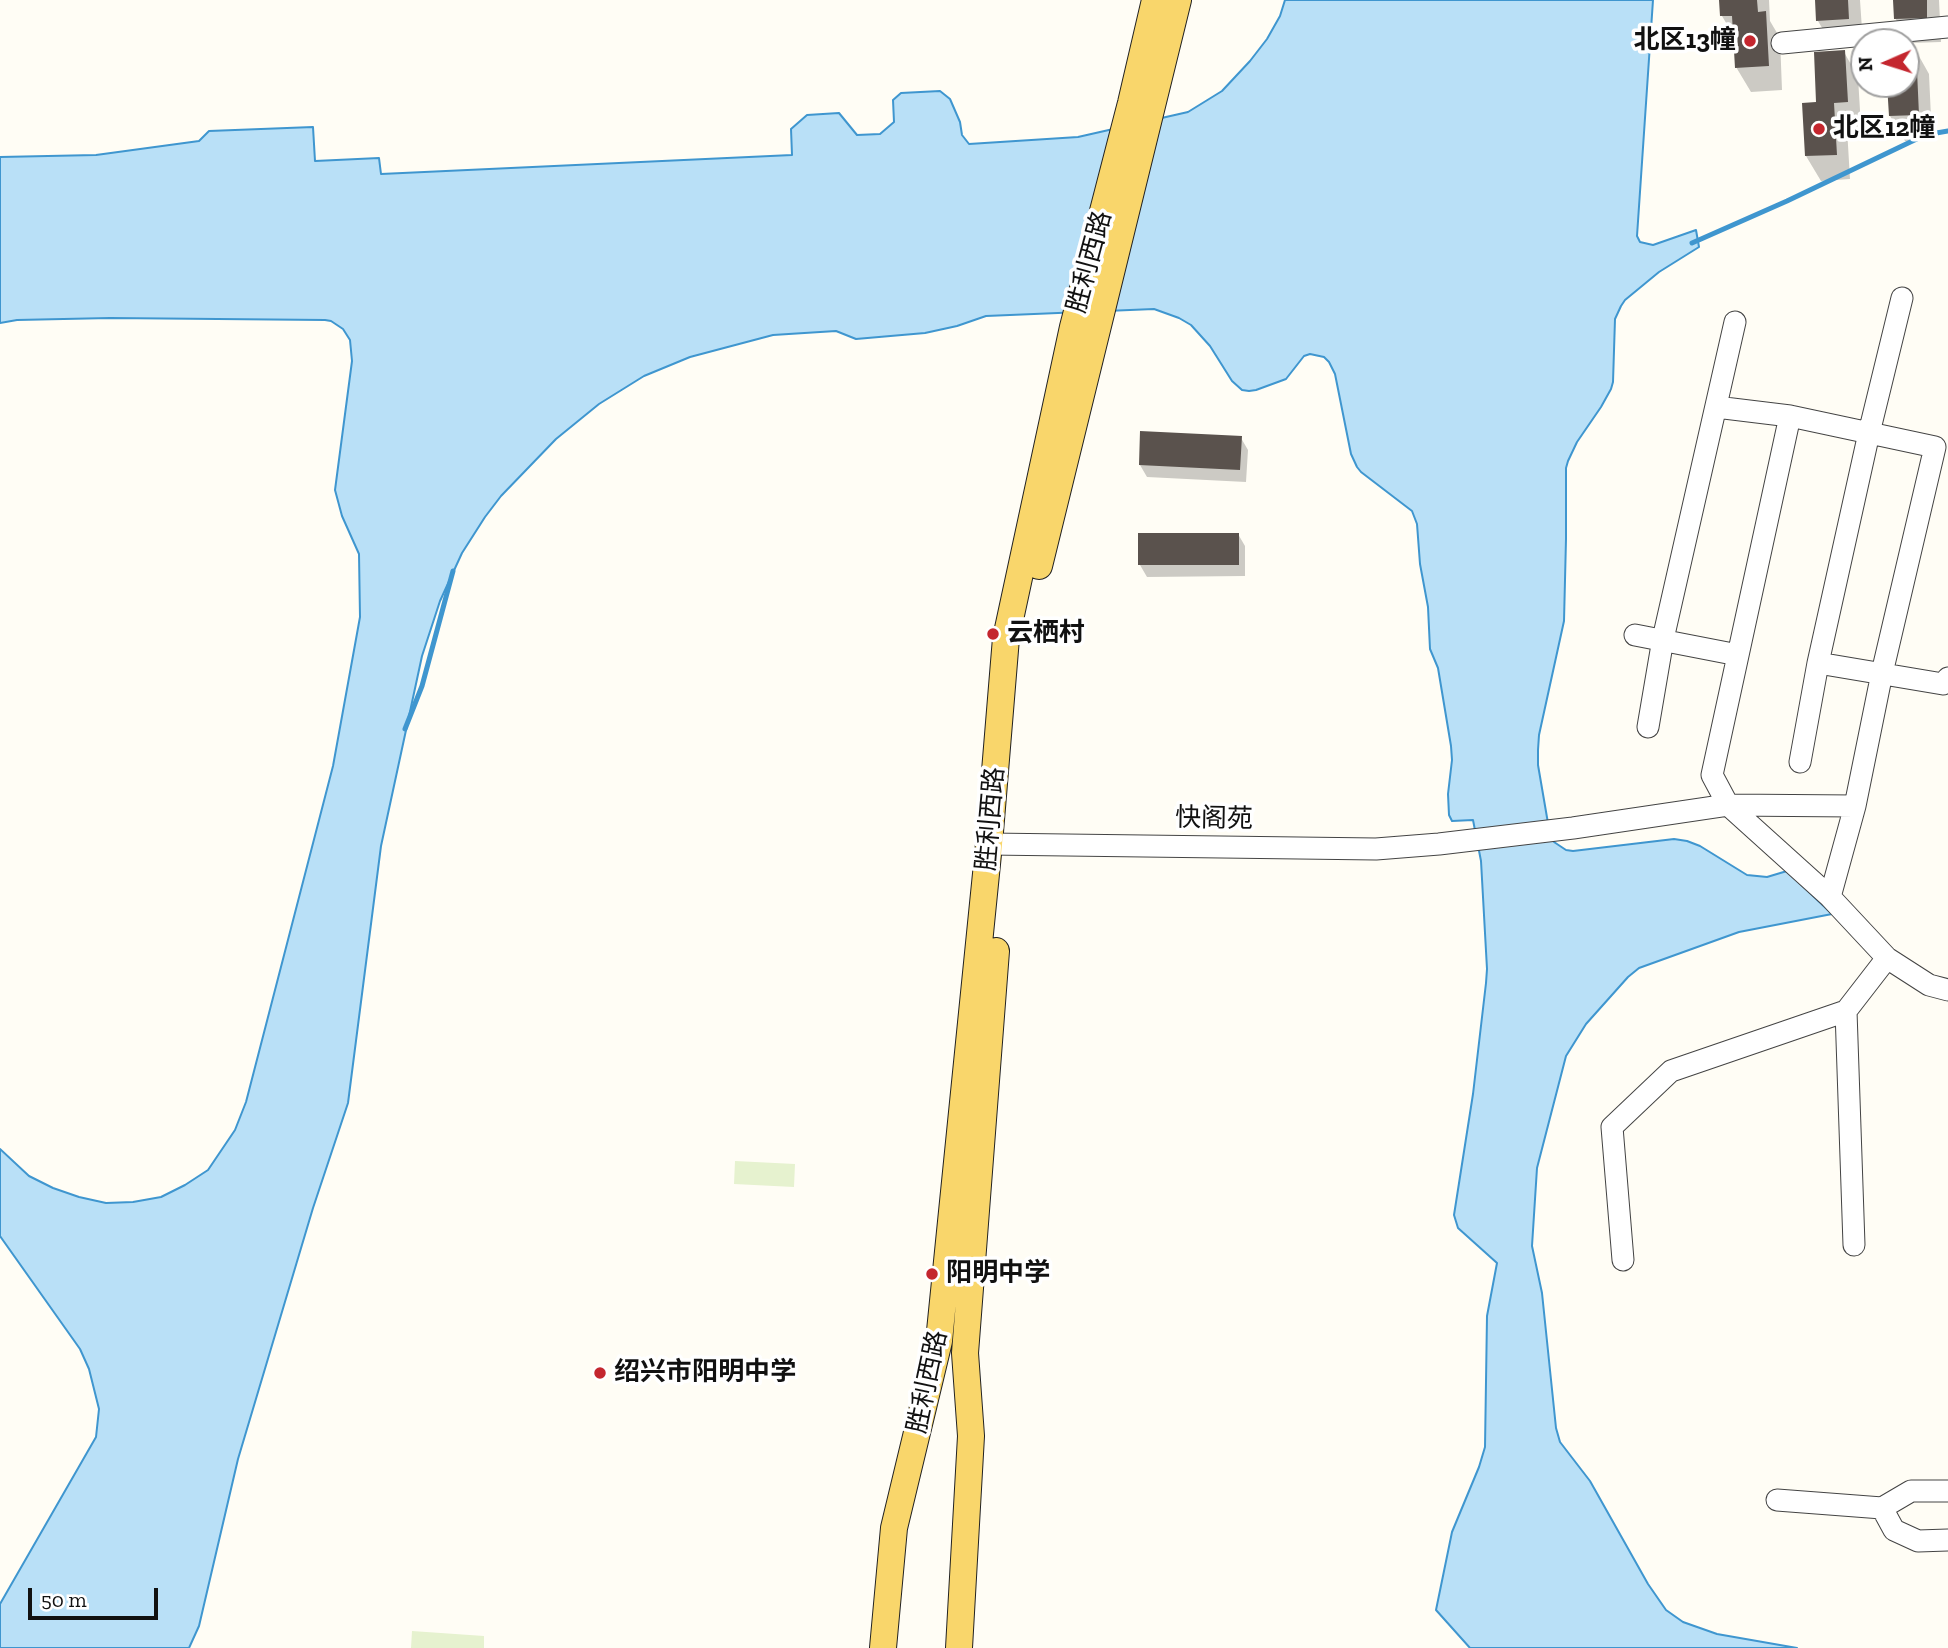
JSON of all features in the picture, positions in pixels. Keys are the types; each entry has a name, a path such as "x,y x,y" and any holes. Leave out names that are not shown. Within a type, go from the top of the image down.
{"main road":[{"name":"胜利西路","path":"1141,106 1155,0"},
{"name":"胜利西路","path":"883,1648 894,1528 939,1341 1021,641 1085,328 1141,106 1178,0"},
{"name":"胜利西路","path":"959,1648 971,1436 965,1353 997,844"}],"street":[{"path":"1782,43 1948,27"},
{"path":"1800,762 1818,663 1902,298"},
{"path":"1648,727 1663,639 1735,323"},
{"path":"1716,407 1790,416 1941,448 1882,673 1854,806 1830,897"},
{"path":"1790,416 1712,775 1728,806 1830,897 1887,958 1929,985 1948,990"},
{"path":"1635,635 1738,655"},
{"path":"1818,663 1943,684 1948,678"},
{"name":"快阁苑","path":"997,844 1376,849 1573,828 1728,806 1854,806"},
{"path":"1623,1259 1612,1127 1671,1071 1846,1011 1887,958"},
{"path":"1846,1011 1854,1245"},
{"path":"1777,1500 1882,1507 1911,1491 1948,1491"},
{"path":"1882,1507 1894,1530 1918,1541 1948,1540"}],"green space":[{"path":"735,1161 795,1164 794,1187 734,1184"},
{"path":"412,1631 484,1636 484,1648 411,1648"}],"water":[{"path":"1285,0 1653,0 1637,236 1640,242 1653,245 1696,230 1699,247 1659,272 1621,306 1615,319 1611,389 1577,442 1566,468 1564,621 1538,750 1549,829 1554,842 1566,850 1674,839 1700,846 1747,875 1767,877 1787,871 1832,914 1739,932 1639,968 1628,977 1586,1024 1566,1056 1537,1168 1532,1246 1542,1293 1556,1428 1560,1442 1590,1481 1648,1584 1666,1610 1683,1622 1717,1634 1797,1648 1470,1648 1436,1610 1452,1532 1485,1447 1487,1316 1497,1263 1458,1228 1454,1215 1473,1094 1487,969 1481,861 1473,820 1452,821 1449,815 1451,746 1438,668 1430,649 1428,607 1420,564 1417,524 1412,511 1357,467 1351,454 1335,374 1324,357 1310,354 1304,356 1286,379 1256,390 1242,390 1232,381 1210,346 1191,325 1154,309 986,316 925,333 856,339 836,331 773,335 690,357 644,376 599,404 556,439 501,496 462,553 440,601 422,656 381,846 348,1103 313,1208 238,1459 199,1626 189,1648 0,1648 0,1604 96,1437 99,1409 89,1369 80,1349 0,1236 0,1149 29,1176 53,1188 106,1203 161,1197 208,1170 235,1130 246,1102 333,766 360,617 359,554 342,516 335,490 352,361 350,340 343,329 325,320 110,318 17,320 0,323 0,157 96,155 199,141 209,131 313,127 315,161 379,158 381,174 792,155 791,129 807,115 839,113 857,135 880,134 894,122 893,100 901,93 940,91 950,99 960,122 962,135 969,144 1078,137 1188,112 1222,91 1267,39 1280,16"}],"building":[{"name":"北区13幢","path":"1719,0 1757,0 1758,12 1766,11 1769,66 1735,68 1732,16 1720,16"},
{"path":"1815,0 1848,0 1849,19 1816,21"},
{"path":"1893,0 1927,0 1927,18 1894,19"},
{"name":"北区12幢","path":"1845,50 1848,102 1834,103 1837,155 1805,156 1802,103 1816,102 1814,52"},
{"path":"1888,98 1918,98 1919,115 1889,116"},
{"path":"1140,431 1242,436 1240,470 1139,465"},
{"path":"1138,533 1239,533 1239,565 1138,565"}],"waterway":[{"path":"1692,243 1925,135 1948,131"},
{"path":"405,729 422,686 453,571"}],"place":[{"name":"北区13幢","path":"1750,41"},
{"name":"北区12幢","path":"1819,129"},
{"name":"云栖村","path":"993,634"},
{"name":"阳明中学","path":"932,1274"},
{"name":"绍兴市阳明中学","path":"600,1373"}]}
